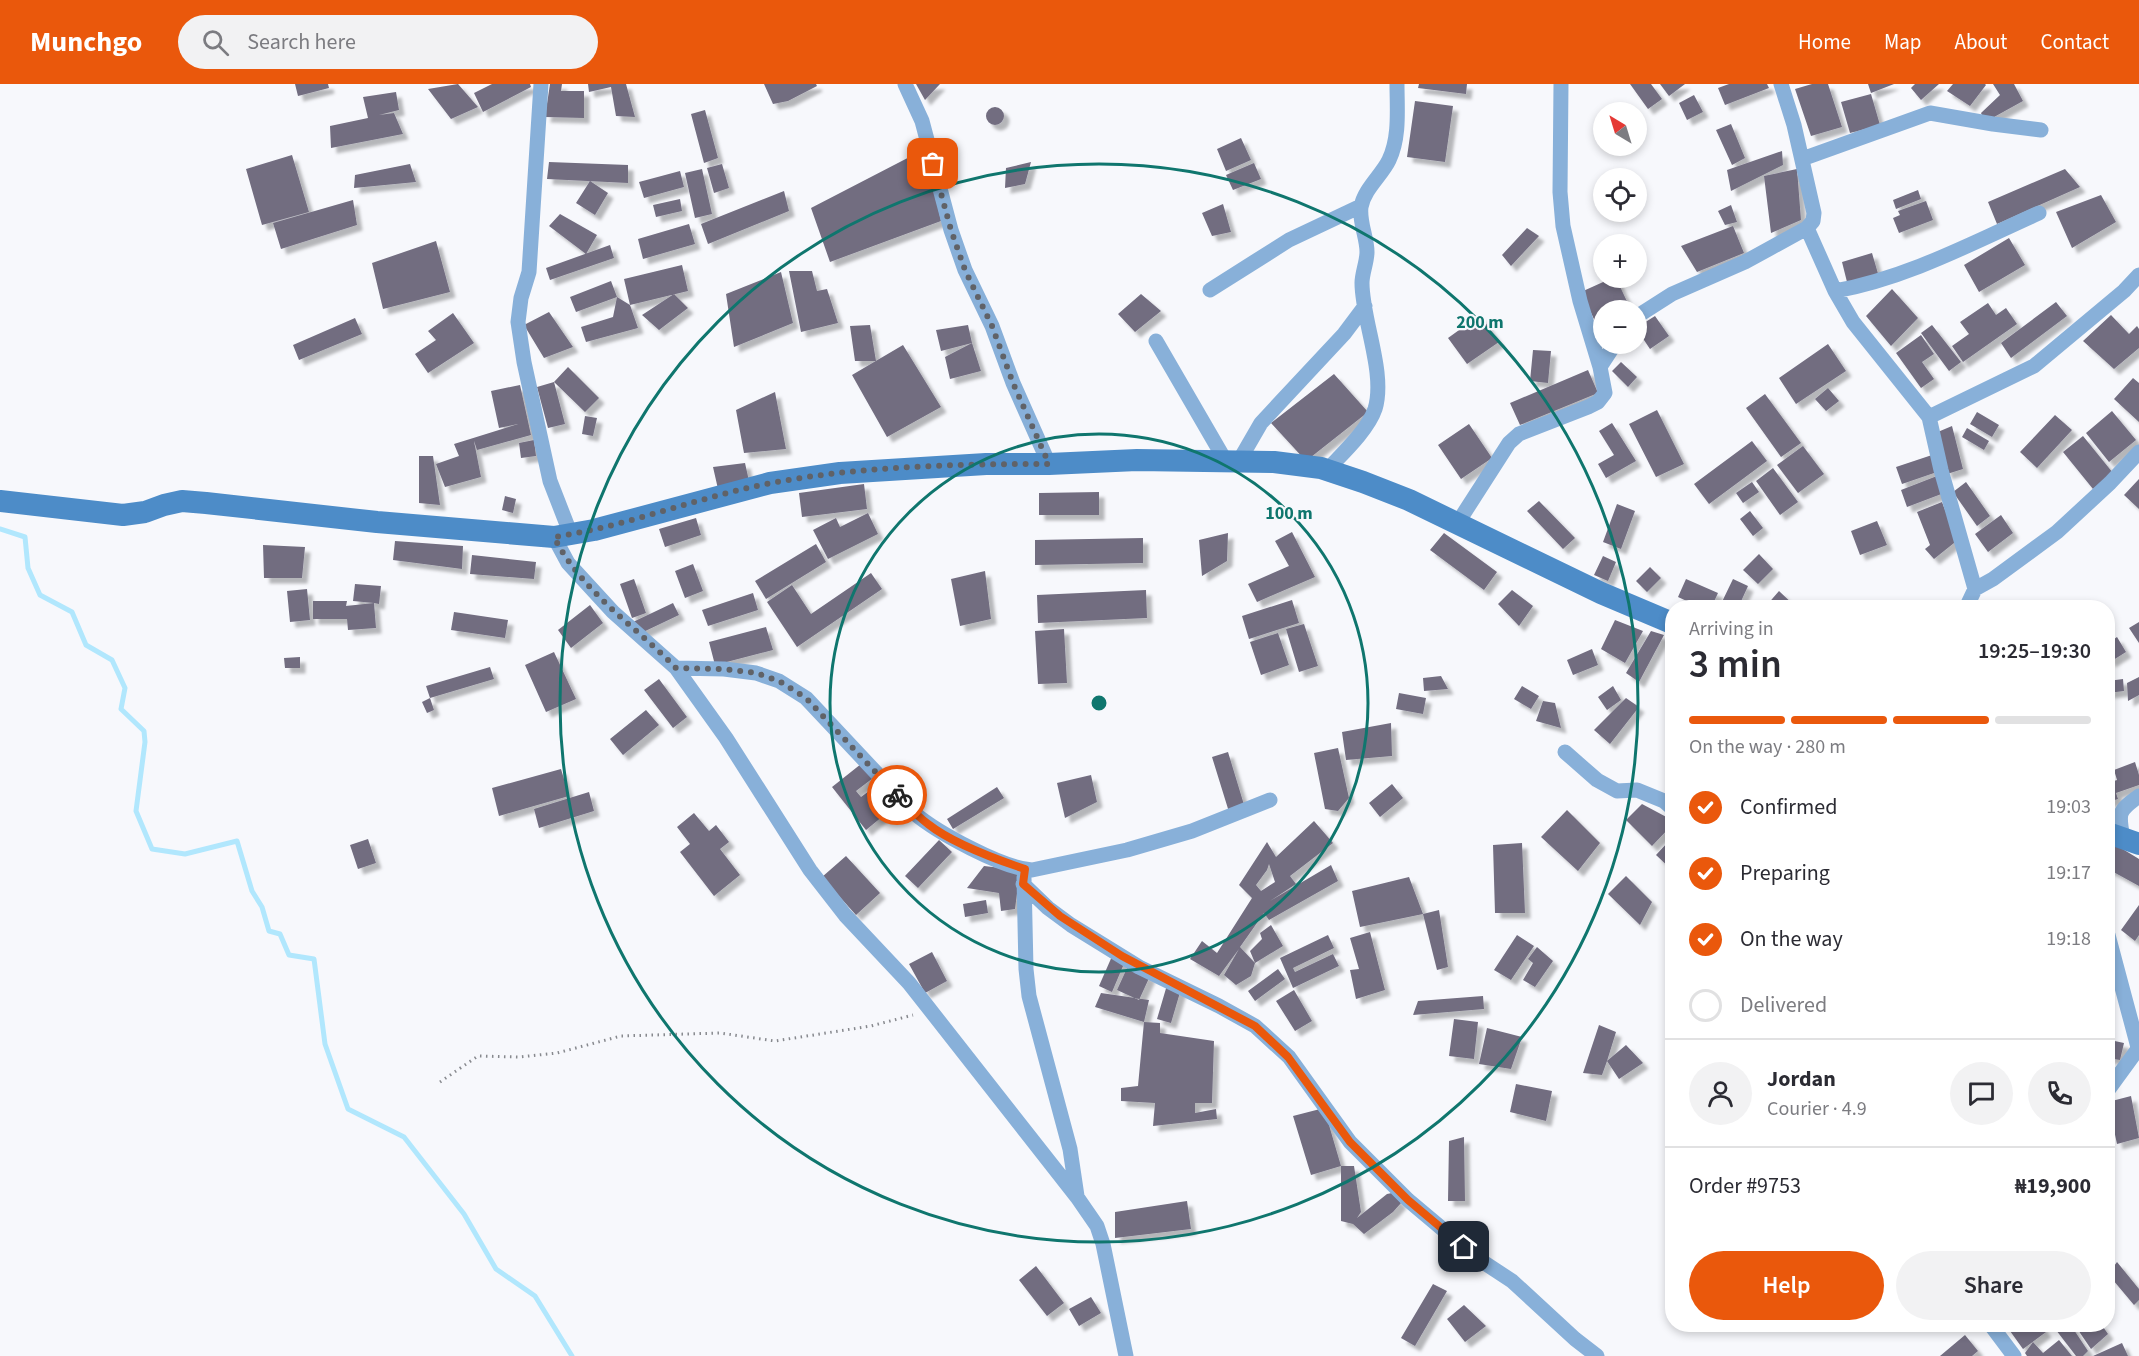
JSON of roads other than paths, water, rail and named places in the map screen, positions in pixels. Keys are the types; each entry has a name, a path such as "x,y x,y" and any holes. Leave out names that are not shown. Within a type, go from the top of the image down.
{"street":[{"path":"541,84 529,272 521,298 518,322 524,363 568,563 613,612 676,668 726,738 810,870 845,915 909,983 1077,1197 1097,1226 1103,1244 1126,1356"},
{"path":"906,84 922,121 951,230 965,270 992,326 1013,383 1049,464"},
{"path":"1210,290 1289,240 1361,206 1377,177 1388,163 1395,146 1397,84"},
{"path":"1457,524 1509,443 1519,434 1598,402 1605,393 1600,367 1580,301 1563,226 1560,192 1562,84"},
{"path":"1647,310 1672,294 1745,262 1807,228 1813,221 1814,213 1794,124 1781,84"},
{"path":"1802,159 1930,113 2041,130"},
{"path":"1327,470 1348,448 1374,411 1377,395 1372,335 1362,283 1367,251 1361,206"},
{"path":"1835,291 1867,285 1928,264 2039,213"},
{"path":"1807,228 1835,291 1853,322 1929,417 1941,470 1975,589"},
{"path":"1929,417 2034,366 2124,291 2139,275"},
{"path":"1232,460 1261,423 1344,334 1365,306"},
{"path":"1156,341 1232,460"},
{"path":"1600,367 1608,354"},
{"path":"1970,600 1975,589 1993,579 2057,532 2110,483 2139,452"},
{"path":"0,501 123,515 146,512 182,501 377,522 562,536 594,530 770,483 840,472 986,464 1137,460 1274,462 1327,470 1391,493 1601,593 1665,620"},
{"path":"676,668 724,669 756,673 779,681 806,698 914,813 930,826 997,859 1024,877 1048,908 1119,955 1255,1026 1288,1057 1350,1142 1408,1200 1477,1258 1512,1281 1575,1339 1597,1356"},
{"path":"1565,752 1598,780 1617,791 1637,790 1665,801"},
{"path":"2123,838 2119,817 2121,811 2139,796"},
{"path":"1024,877 1032,870 1127,850 1192,831 1270,800"},
{"path":"1024,877 1026,969 1029,996 1070,1149 1077,1197"},
{"path":"2115,961 2139,1050 2115,1081"},
{"path":"1995,1332 2014,1356"}],"waterway":[{"path":"0,529 25,537 28,568 40,595 72,612 86,645 112,660 125,688 121,709 144,731 145,742 136,811 152,849 185,854 237,841 252,891 262,907 269,931 280,934 289,955 314,959 325,1044 348,1109 404,1137 464,1214 496,1269 535,1296 572,1356"}]}
